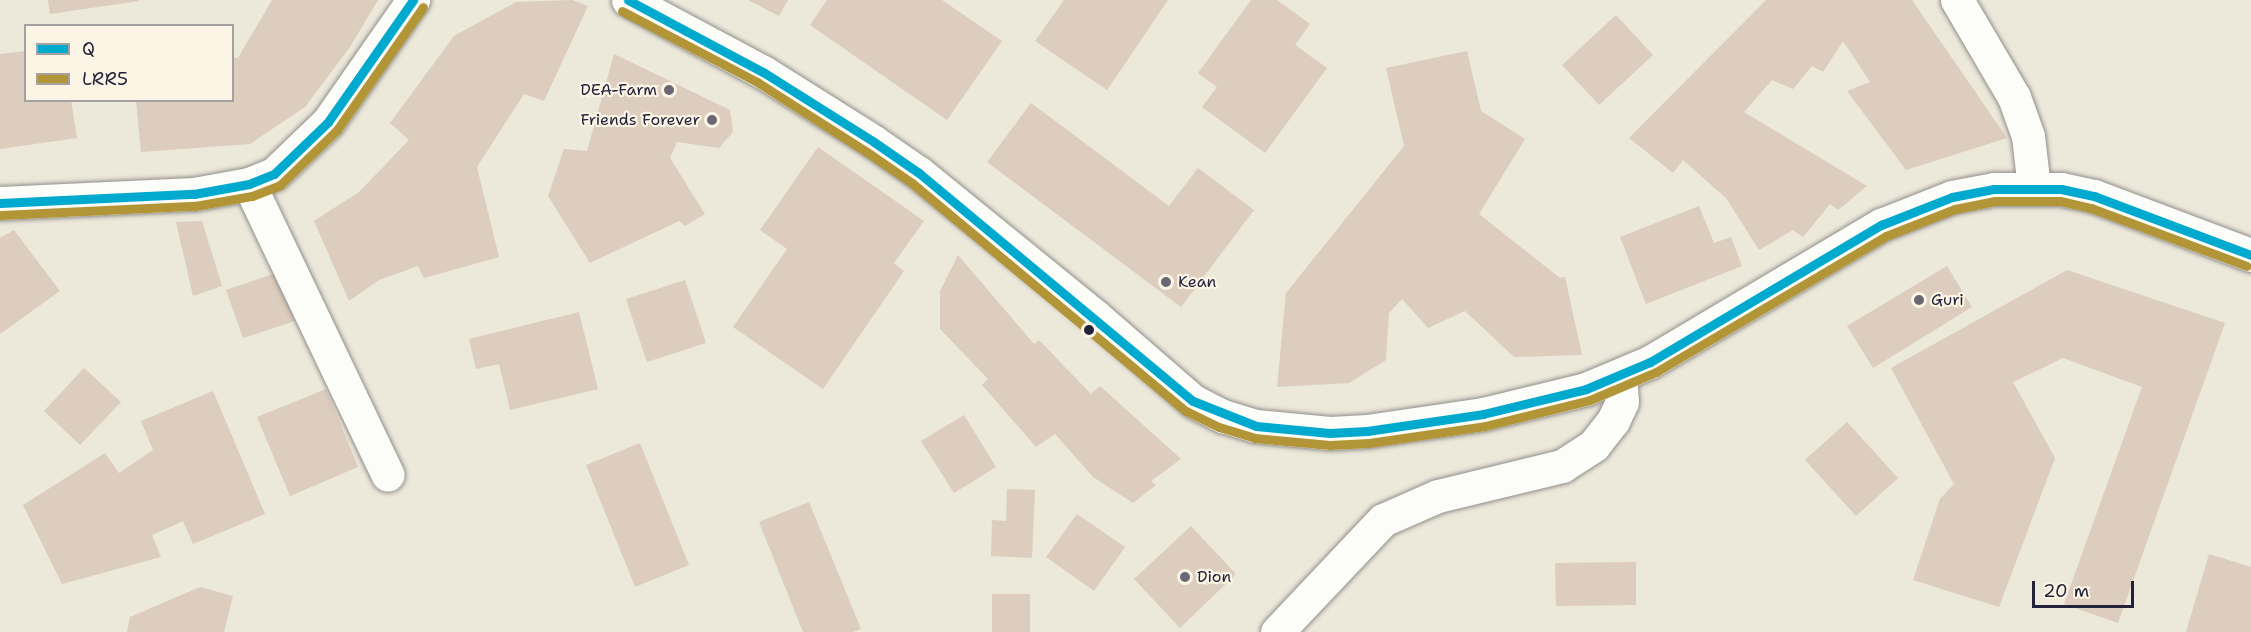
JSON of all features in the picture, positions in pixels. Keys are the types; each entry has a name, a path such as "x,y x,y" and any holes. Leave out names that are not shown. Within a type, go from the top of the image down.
{"main road":[{"path":"0,203 194,195 249,184 274,174 312,141 413,0"},
{"path":"628,0 694,32 793,89 919,173 1095,316 1166,380 1192,400 1223,416 1256,426 1294,431 1367,431 1526,405 1620,376 1650,362 1881,225 1916,209 1994,189 2034,188 2094,196 2251,255"},
{"path":"1957,0 2014,97 2028,136 2034,188"},
{"path":"249,184 388,475"},
{"path":"1277,632 1383,520 1438,496 1562,466 1594,446 1613,421 1622,402 1620,376"}],"building":[{"path":"48,0 139,0 139,1 50,14"},
{"path":"272,0 378,0 350,47 305,107 250,144 141,152 136,102 234,102 234,58 238,58"},
{"path":"572,0 588,6 544,101 524,94 477,167 499,257 424,278 418,266 379,280 349,301 314,221 359,192 409,140 390,123 454,36 516,2"},
{"path":"748,0 788,0 779,16"},
{"path":"827,0 942,0 1002,41 947,120 810,25"},
{"path":"1064,0 1168,0 1107,90 1035,41"},
{"path":"1251,0 1277,0 1310,24 1295,45 1327,68 1265,153 1202,107 1217,87 1198,73"},
{"path":"1766,0 1912,0 2007,138 1906,170 1847,91 1870,82 1843,41 1823,72 1812,66 1793,89 1772,80 1744,112 1867,186 1838,210 1830,204 1803,237 1793,230 1759,250 1726,198 1683,160 1673,173 1629,138"},
{"path":"1616,15 1653,55 1599,105 1562,65"},
{"path":"24,51 24,102 71,102 77,138 0,149 0,54"},
{"path":"1467,51 1481,111 1525,139 1479,214 1560,278 1565,277 1582,355 1514,357 1465,311 1428,328 1402,299 1389,313 1386,360 1349,383 1277,387 1286,293 1404,146 1386,68"},
{"path":"614,54 730,110 733,132 719,148 677,142 670,158 705,214 685,226 679,221 590,263 548,196 564,149 587,151"},
{"path":"1031,103 1169,206 1198,168 1254,210 1181,307 987,162"},
{"path":"818,147 924,221 894,263 904,271 823,389 733,327 787,249 760,230"},
{"path":"1699,206 1714,243 1731,237 1742,266 1646,304 1620,237"},
{"path":"202,221 222,286 193,296 176,222"},
{"path":"14,230 60,291 0,334 0,238"},
{"path":"958,255 1034,344 1039,340 1091,394 1100,386 1181,459 1151,481 1156,485 1133,503 1093,477 1055,434 1036,447 982,385 988,379 940,329 940,291"},
{"path":"1947,266 1972,307 1873,368 1847,326"},
{"path":"2067,270 2225,323 2118,623 2064,604 2142,387 2063,358 2013,382 2055,458 1999,607 1913,580 1940,499 1954,484 1891,368"},
{"path":"279,272 295,321 243,338 226,290"},
{"path":"685,280 706,343 647,362 626,299"},
{"path":"579,312 598,389 510,410 499,364 476,369 469,339"},
{"path":"84,368 121,402 80,445 44,411"},
{"path":"326,389 358,467 290,496 257,417"},
{"path":"213,391 265,514 193,544 183,521 152,535 161,557 62,584 23,505 105,453 119,473 153,450 141,421"},
{"path":"964,415 996,467 954,493 921,441"},
{"path":"1847,422 1898,478 1856,516 1805,460"},
{"path":"640,443 689,565 635,587 586,465"},
{"path":"1007,489 1035,490 1032,558 991,556 992,520 1006,521"},
{"path":"809,502 861,629 853,632 803,632 759,522"},
{"path":"1077,514 1125,547 1094,591 1046,557"},
{"name":"Dion","path":"1191,526 1236,574 1180,628 1134,579"},
{"path":"2209,554 2251,567 2251,632 2186,632"},
{"path":"1636,562 1636,605 1556,606 1555,563"},
{"path":"200,587 233,596 224,632 127,632 130,617"},
{"path":"992,594 1030,594 1030,632 992,632"}],"transit line":[{"name":"Q","path":"0,203 194,194 249,184 274,174 328,122 413,0"},
{"name":"Q","path":"628,0 763,72 874,142 919,173 1193,401 1256,426 1330,433 1367,431 1483,414 1586,389 1650,362 1881,225 1952,197 1994,189 2061,189 2094,196 2251,255"},
{"name":"LRR5","path":"1,215 195,206 252,196 280,185 337,130 423,7"},
{"name":"LRR5","path":"622,11 757,82 867,152 912,183 1186,411 1219,427 1254,438 1330,445 1369,443 1485,426 1590,400 1656,372 1886,236 1955,209 1995,201 2060,201 2091,208 2247,266"}],"place":[{"name":"DEA-Farm","path":"669,90"},
{"name":"Friends Forever","path":"712,120"},
{"name":"Kean","path":"1166,282"},
{"name":"Guri","path":"1919,300"},
{"name":"Dion","path":"1185,577"}]}
